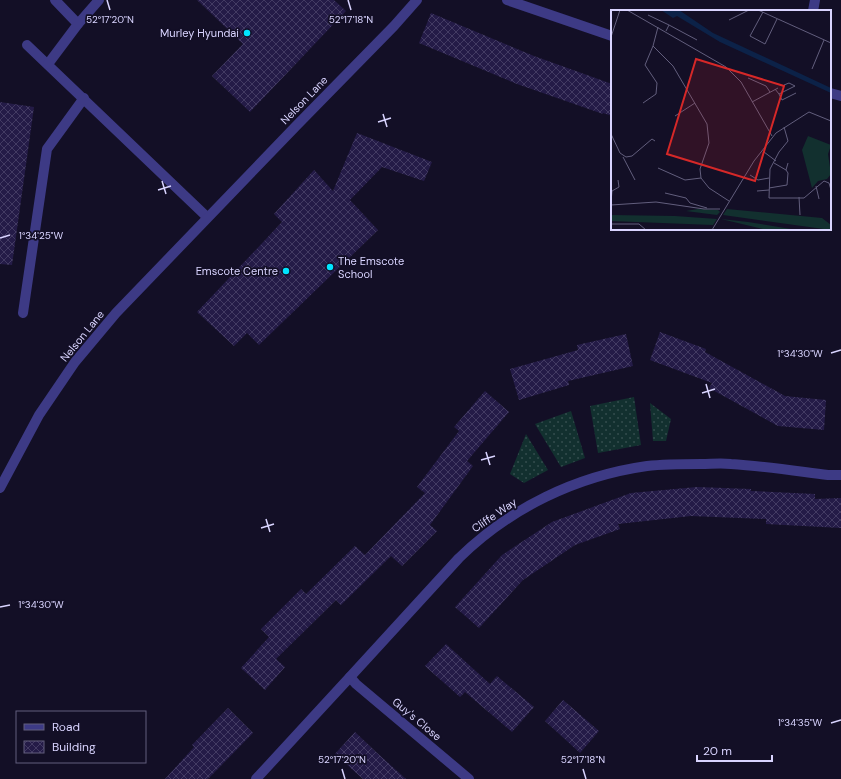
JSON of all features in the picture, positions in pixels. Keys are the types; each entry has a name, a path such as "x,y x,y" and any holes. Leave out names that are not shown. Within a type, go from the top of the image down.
{"street":[{"path":"55,0 78,24"},
{"path":"48,64 78,24 99,0"},
{"name":"Nelson Lane","path":"0,488 39,415 75,362 116,313 394,26 417,0"},
{"path":"507,0 611,36"},
{"path":"813,10 815,0"},
{"path":"27,45 84,98 207,218"},
{"path":"831,92 841,96"},
{"path":"23,313 47,149 84,98"},
{"name":"Cliffe Way","path":"256,779 476,541 495,526 554,492 594,478 646,466 731,464 828,475 841,475"},
{"name":"Guy's Close","path":"350,678 469,779"}],"green space":[{"path":"634,397 641,445 598,453 590,406"},
{"path":"650,403 671,419 666,441 653,441"},
{"path":"571,411 585,458 561,467 535,424"},
{"path":"526,434 548,470 524,483 510,474"}],"building":[{"path":"197,0 334,0 346,11 250,112 212,76 243,44"},
{"path":"431,13 534,56 611,84 611,116 517,84 419,43"},
{"path":"0,102 34,107 12,265 0,264"},
{"name":"Emscote Centre","path":"357,133 432,162 424,181 382,167 350,200 378,230 259,345 247,333 234,346 197,312 282,222 274,214 314,170 333,191"},
{"path":"660,332 706,349 705,352 785,396 826,400 824,430 778,426 709,388 712,383 650,360"},
{"path":"626,334 633,366 568,381 569,385 519,400 510,369 578,350 577,345"},
{"path":"485,391 509,412 467,461 473,466 430,525 437,531 402,566 391,556 341,605 336,600 276,659 285,667 265,690 241,668 269,637 261,629 301,589 306,594 355,546 365,555 425,493 417,487 459,431 454,427"},
{"path":"697,487 751,489 751,491 815,494 815,499 841,498 841,528 766,524 766,519 691,516 618,524 620,529 575,545 523,580 479,628 455,607 502,555 552,522 631,493"},
{"path":"446,644 490,684 497,676 534,707 512,732 465,692 460,697 425,666"},
{"path":"563,700 599,731 580,753 545,721"},
{"path":"228,708 253,733 208,779 165,779 194,747 192,745"},
{"path":"355,732 406,779 363,779 335,754"}],"place":[{"name":"Murley Hyundai","path":"247,33"},
{"name":"The Emscote School","path":"330,267"},
{"name":"Emscote Centre","path":"286,271"}]}
